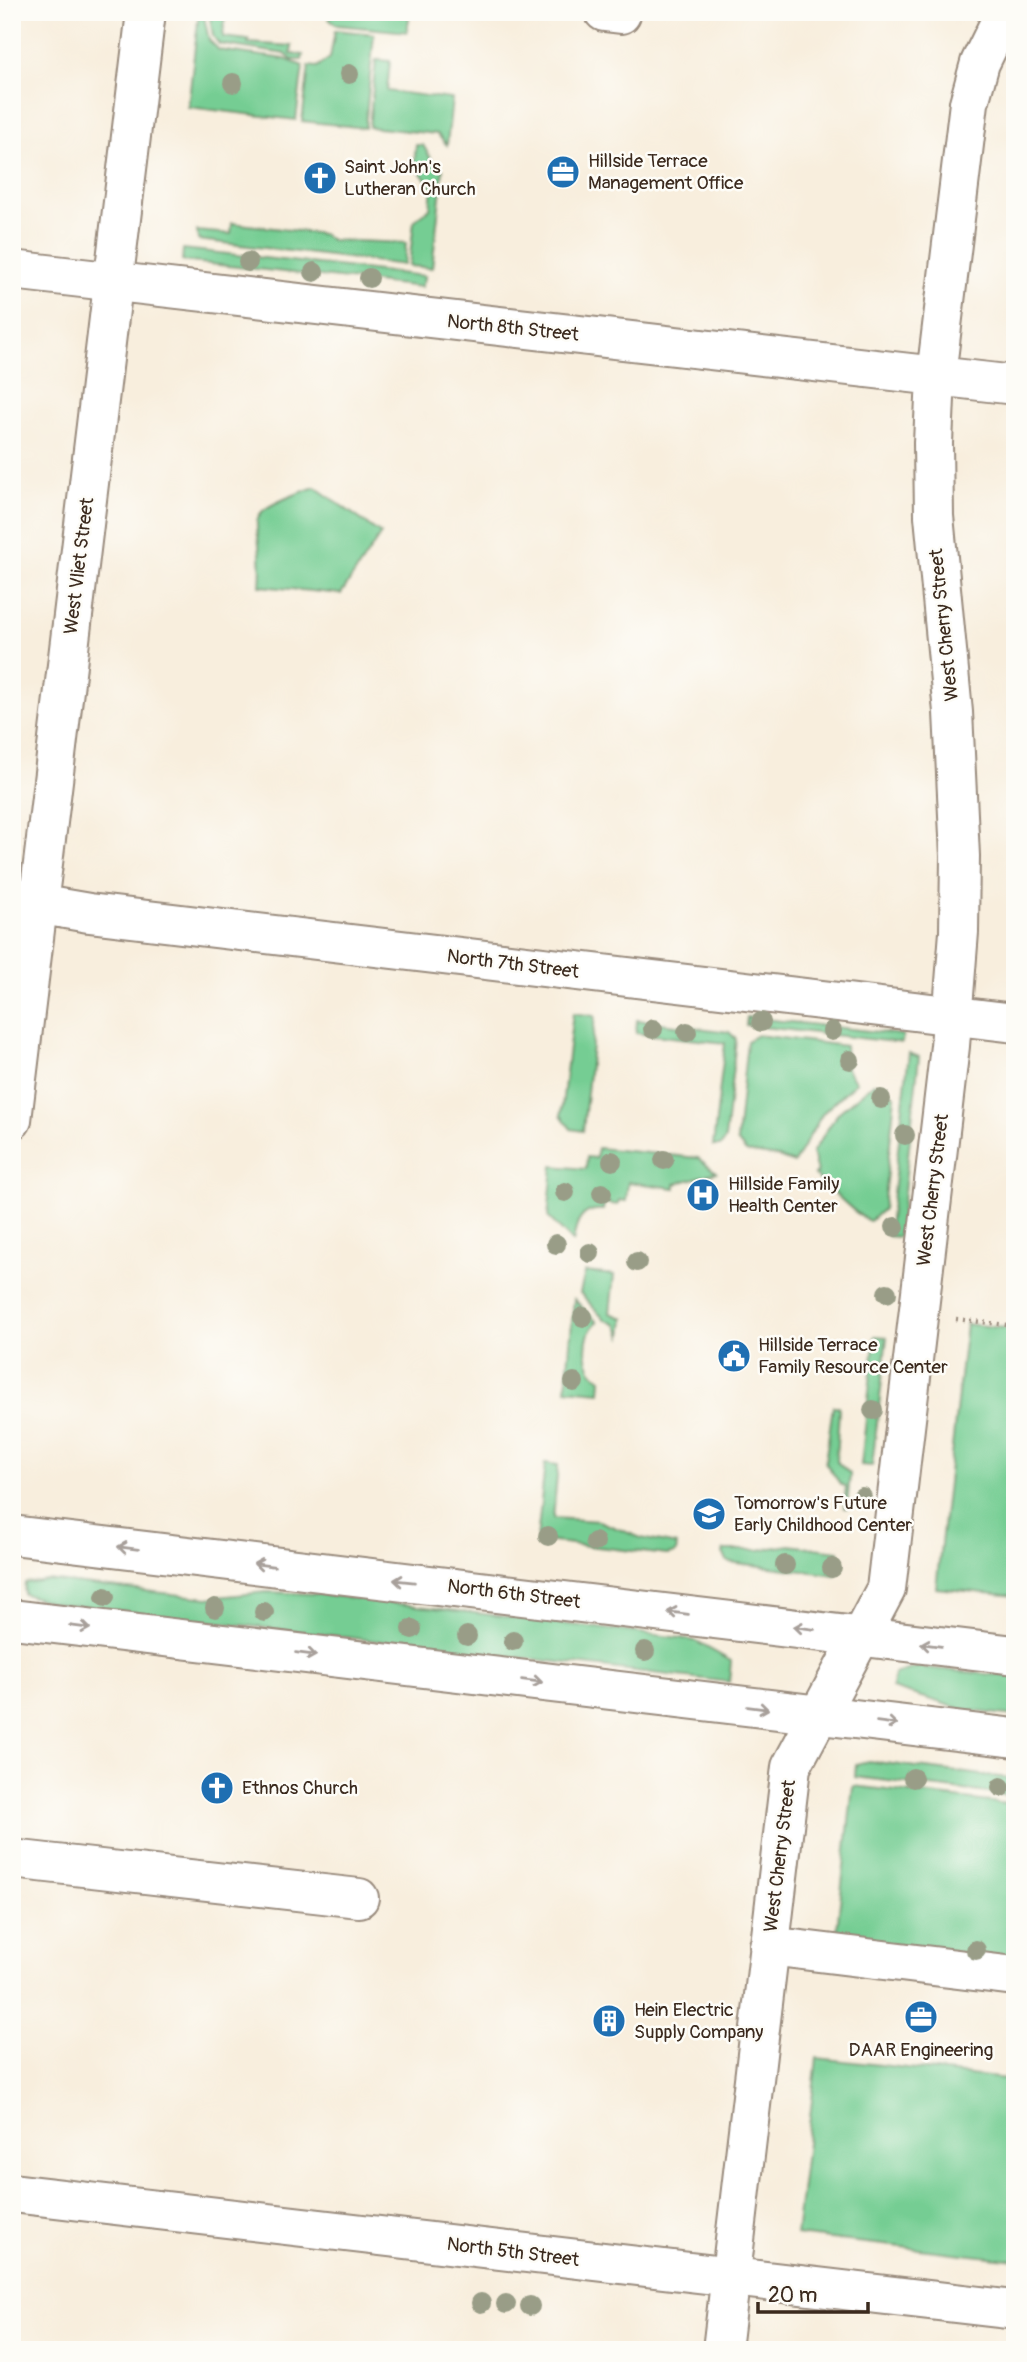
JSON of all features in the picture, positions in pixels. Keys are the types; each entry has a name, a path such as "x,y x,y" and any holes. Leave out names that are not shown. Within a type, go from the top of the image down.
{"street":[{"name":"West Vliet Street","path":"12,1120 25,902 113,282 146,12"},
{"name":"West Cherry Street","path":"722,2350 791,1766 886,1589 953,1016 960,856 953,712 934,516 936,376 969,103 980,63 1005,12"},
{"name":"North 8th Street","path":"12,270 1015,384"},
{"name":"North 7th Street","path":"25,902 89,913 1015,1023"},
{"name":"North 6th Street","path":"12,1535 1015,1655"},
{"path":"12,1619 1015,1738"},
{"path":"12,1859 359,1898"},
{"path":"769,1946 1015,1976"},
{"name":"North 5th Street","path":"12,2193 1015,2311"}],"path":[{"path":"948,1318 1015,1326"}],"green space":[{"path":"199,12 203,12 209,40 219,50 285,59 303,66 296,120 188,107"},
{"path":"209,12 225,13 223,37 249,40 248,43 292,46 291,54 303,55 302,60 292,60 285,54 219,44 213,36"},
{"path":"330,12 410,12 407,32 337,25 329,19"},
{"path":"335,30 374,34 365,128 302,121 309,66 317,67 330,58"},
{"path":"376,60 390,61 387,91 452,99 447,145 437,134 369,127"},
{"path":"416,145 423,145 434,164 443,170 432,268 409,266 414,221 430,208 432,186 414,166"},
{"path":"232,223 322,234 331,240 406,243 404,265 198,240 197,231 231,234"},
{"path":"183,249 425,276 421,287 182,261"},
{"path":"315,487 381,534 341,594 260,586 261,562 257,521 261,513 288,497"},
{"path":"573,1013 595,1016 583,1131 571,1129 561,1115"},
{"path":"747,1017 903,1035 902,1043 746,1025"},
{"path":"637,1020 729,1032 736,1039 725,1139 721,1146 713,1146 725,1043 636,1033"},
{"path":"757,1035 845,1046 846,1068 856,1082 823,1113 794,1163 778,1157 746,1152 737,1141 747,1041"},
{"path":"909,1053 919,1057 899,1237 888,1236"},
{"path":"874,1083 895,1096 883,1209 870,1221 814,1175 817,1172 812,1153 838,1113"},
{"path":"598,1148 698,1158 716,1172 675,1184 675,1188 628,1182 626,1201 619,1200 618,1205 604,1203 603,1210 585,1214 578,1223 573,1242 548,1217 553,1166 586,1169 587,1157 596,1158"},
{"path":"585,1272 614,1275 610,1313 624,1318 622,1336 617,1325 604,1319 580,1293"},
{"path":"574,1299 597,1322 588,1336 586,1352 591,1368 601,1379 600,1392 566,1389"},
{"path":"966,1324 1015,1329 1015,1596 936,1588"},
{"path":"875,1336 887,1337 872,1466 861,1465"},
{"path":"833,1406 838,1406 839,1409 836,1461 850,1474 847,1508 844,1508 846,1486 841,1485 825,1462"},
{"path":"545,1463 558,1465 553,1518 599,1521 641,1538 677,1545 676,1553 667,1555 537,1540"},
{"path":"789,1545 839,1551 836,1575 728,1562 723,1553 724,1550 759,1550"},
{"path":"47,1580 208,1598 266,1592 319,1594 681,1638 695,1641 731,1661 729,1682 52,1603 24,1594 25,1583"},
{"path":"918,1667 1015,1677 1015,1716 964,1710 892,1688 894,1674"},
{"path":"868,1761 1015,1779 1015,1796 855,1777 856,1764"},
{"path":"853,1786 1015,1805 1015,1959 836,1938"},
{"path":"817,2058 1015,2080 1015,2260 796,2235"}],"place":[{"name":"Hillside Terrace Management Office","path":"563,172"},
{"name":"Saint John's Lutheran Church","path":"320,178"},
{"name":"Hillside Family Health Center","path":"703,1195"},
{"name":"Hillside Terrace Family Resource Center","path":"734,1356"},
{"name":"Tomorrow's Future Early Childhood Center","path":"709,1514"},
{"name":"Ethnos Church","path":"217,1788"},
{"name":"DAAR Engineering","path":"921,2017"},
{"name":"Hein Electric Supply Company","path":"609,2021"}]}
